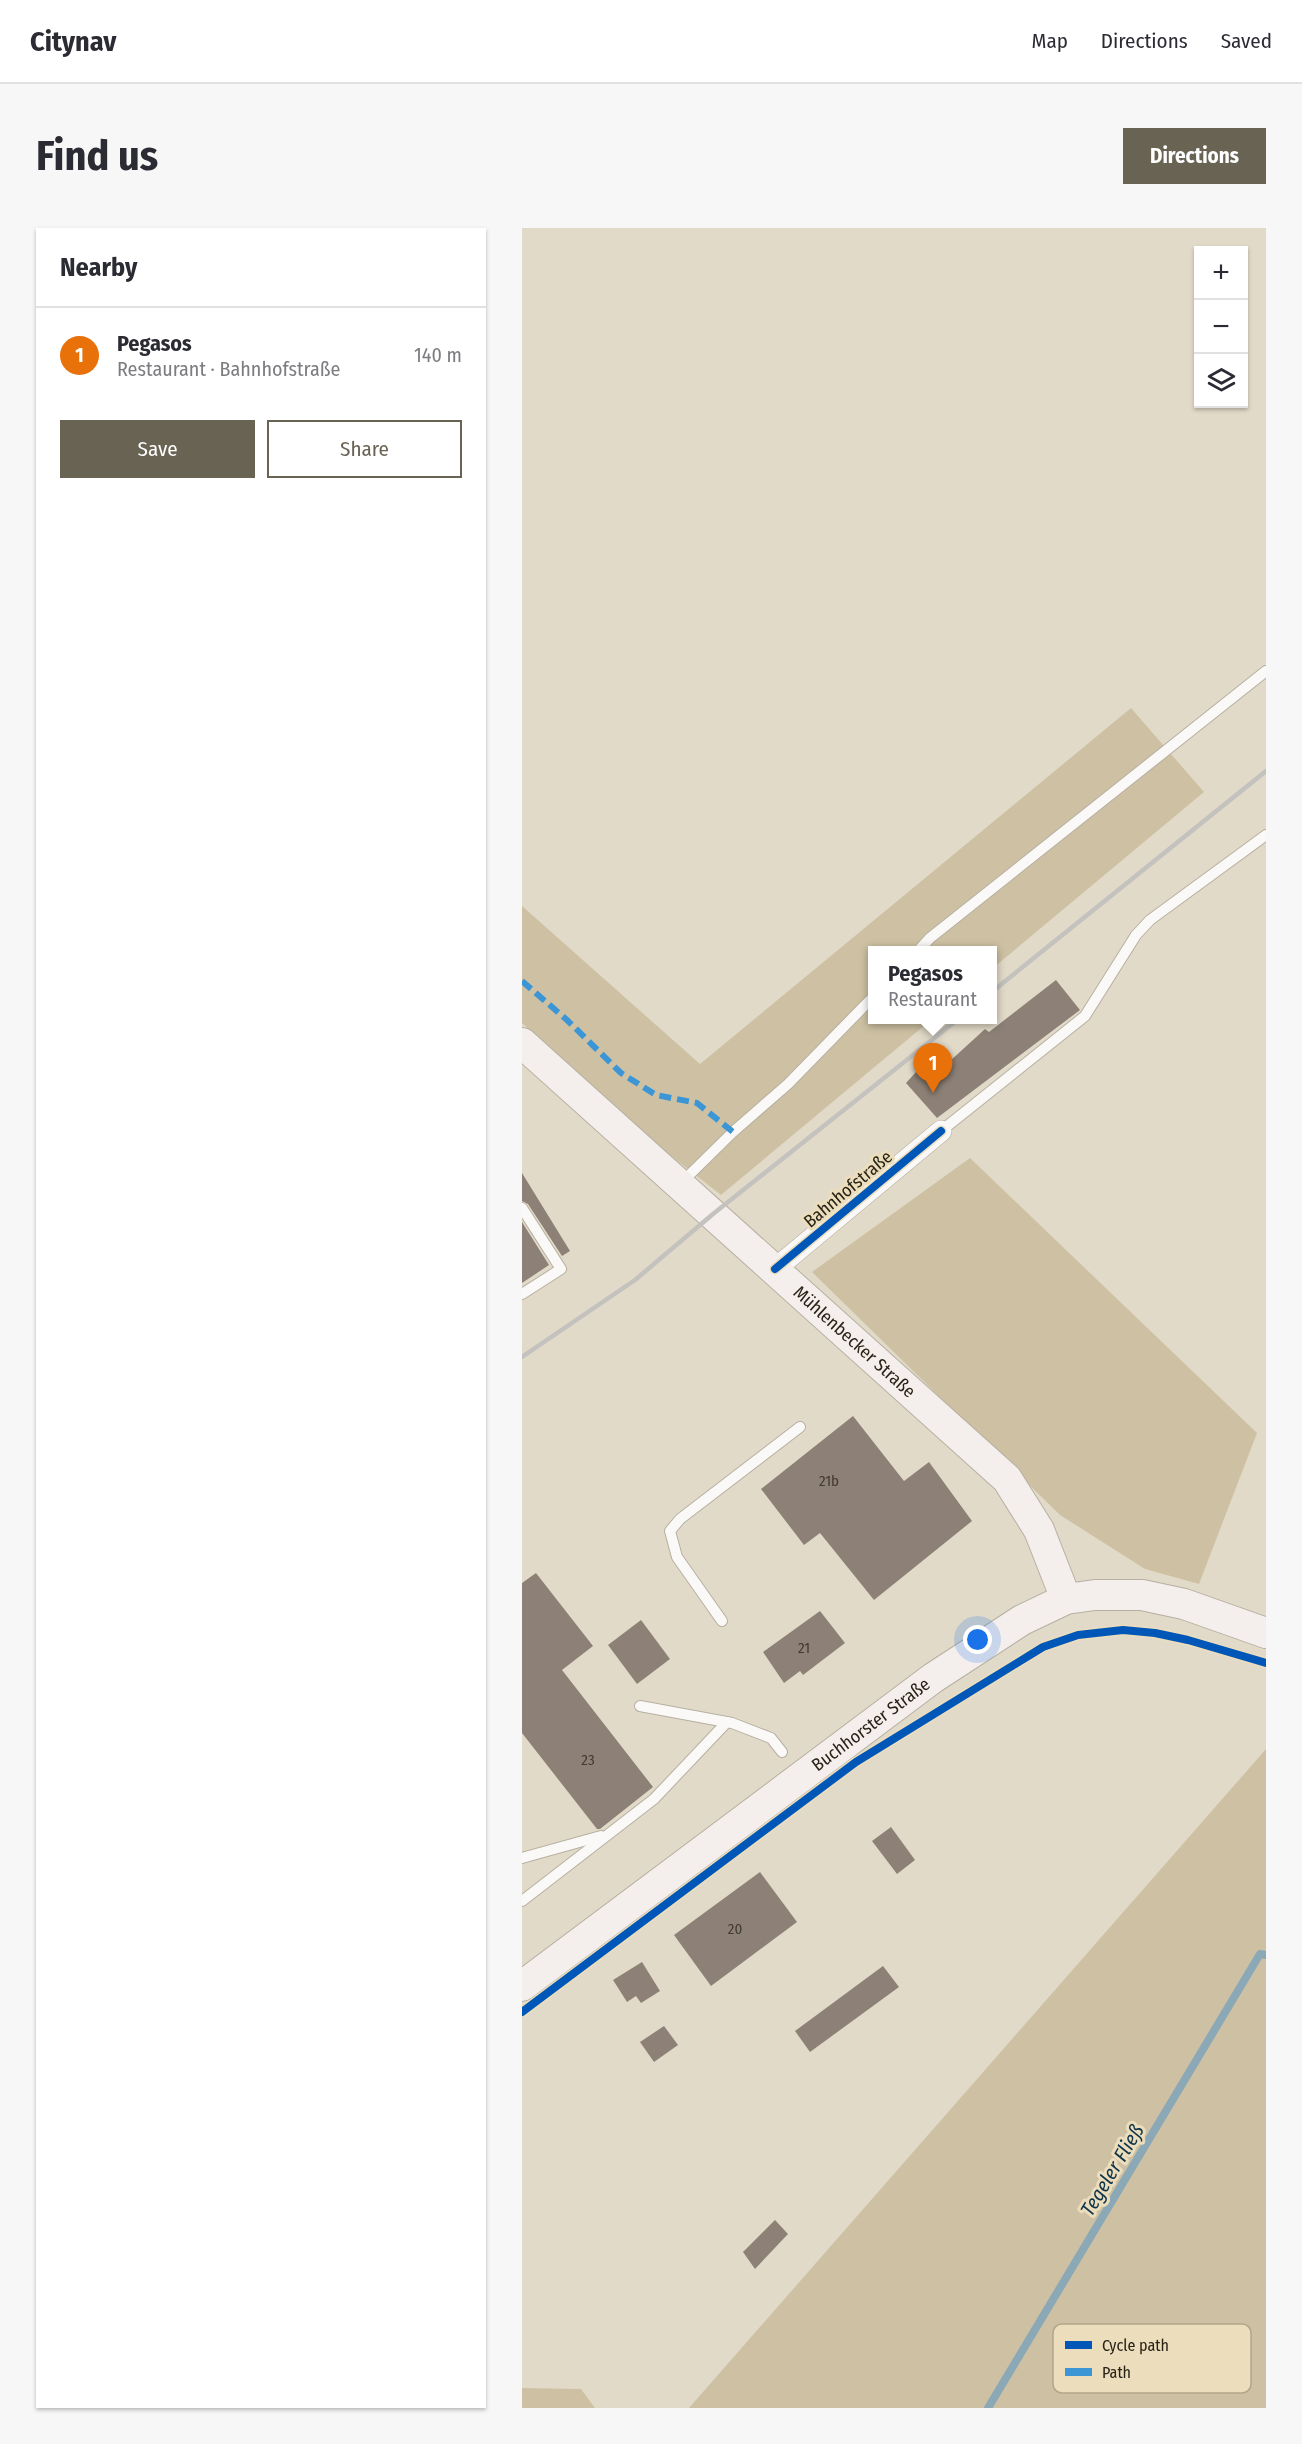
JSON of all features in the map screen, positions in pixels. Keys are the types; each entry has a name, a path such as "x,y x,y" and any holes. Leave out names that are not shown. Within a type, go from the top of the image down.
{"main road":[{"name":"Mühlenbecker Straße","path":"522,1043 681,1183 1007,1479 1039,1530 1066,1599"},
{"name":"Buchhorster Straße","path":"522,1986 933,1678 1022,1620 1066,1599 1095,1595 1142,1595 1184,1604 1266,1633"}],"street":[{"name":"Bahnhofstraße","path":"775,1269 940,1131"}],"lane":[{"path":"923,946 930,938 1266,671"},
{"path":"940,1131 1085,1016 1136,935 1150,920 1266,835"},
{"path":"681,1183 733,1132 788,1084 868,1002"},
{"path":"522,1208 561,1269 522,1294"},
{"path":"722,1620 677,1557 669,1531 680,1519 800,1427"},
{"path":"640,1707 728,1722 771,1738 782,1752"},
{"path":"522,1901 654,1799 728,1722"},
{"path":"522,1858 610,1833"}],"shaded area":[{"path":"1131,708 1204,792 997,965 997,946 868,946 868,1024 926,1024 721,1195 660,1147 522,1023 522,906 700,1064"},
{"path":"970,1158 1257,1433 1199,1584 1145,1569 1060,1515 812,1272"},
{"path":"1266,1749 1266,2408 689,2408"},
{"path":"522,2388 581,2389 595,2408 522,2408"}],"building":[{"path":"1056,980 1080,1010 937,1118 906,1083 927,1060 929,1062 939,1053 950,1061 985,1029 989,1032"},
{"path":"522,1173 570,1251 562,1256 528,1204 522,1201"},
{"path":"522,1222 549,1265 522,1283"},
{"path":"853,1416 904,1481 929,1462 972,1521 874,1600 820,1533 804,1545 761,1489"},
{"path":"536,1573 593,1646 562,1670 653,1787 600,1829 597,1829 522,1733 522,1583"},
{"path":"820,1611 845,1643 803,1675 800,1671 784,1683 763,1652"},
{"path":"641,1620 670,1659 637,1684 608,1645"},
{"path":"891,1827 915,1860 897,1874 872,1841"},
{"path":"760,1872 797,1922 711,1986 674,1935"},
{"path":"642,1962 660,1991 641,2003 636,1996 627,2002 613,1980"},
{"path":"883,1966 899,1987 810,2052 795,2031"},
{"path":"664,2026 678,2045 654,2062 640,2042"},
{"path":"775,2220 788,2234 755,2269 743,2252"}],"waterway":[{"name":"Tegeler Fließ","path":"988,2408 1260,1954 1266,1955"}],"railway":[{"path":"997,988 1266,771"},
{"path":"522,1357 635,1280 713,1214 952,1024"}],"marked path":[{"path":"522,981 567,1020 621,1073 656,1095 697,1103 733,1132"}],"cycle path":[{"path":"775,1269 941,1131"},
{"path":"522,2012 856,1762 1043,1647 1078,1635 1123,1630 1155,1633 1188,1640 1266,1663"}],"place":[{"name":"Pegasos","path":"933,1093"}]}
